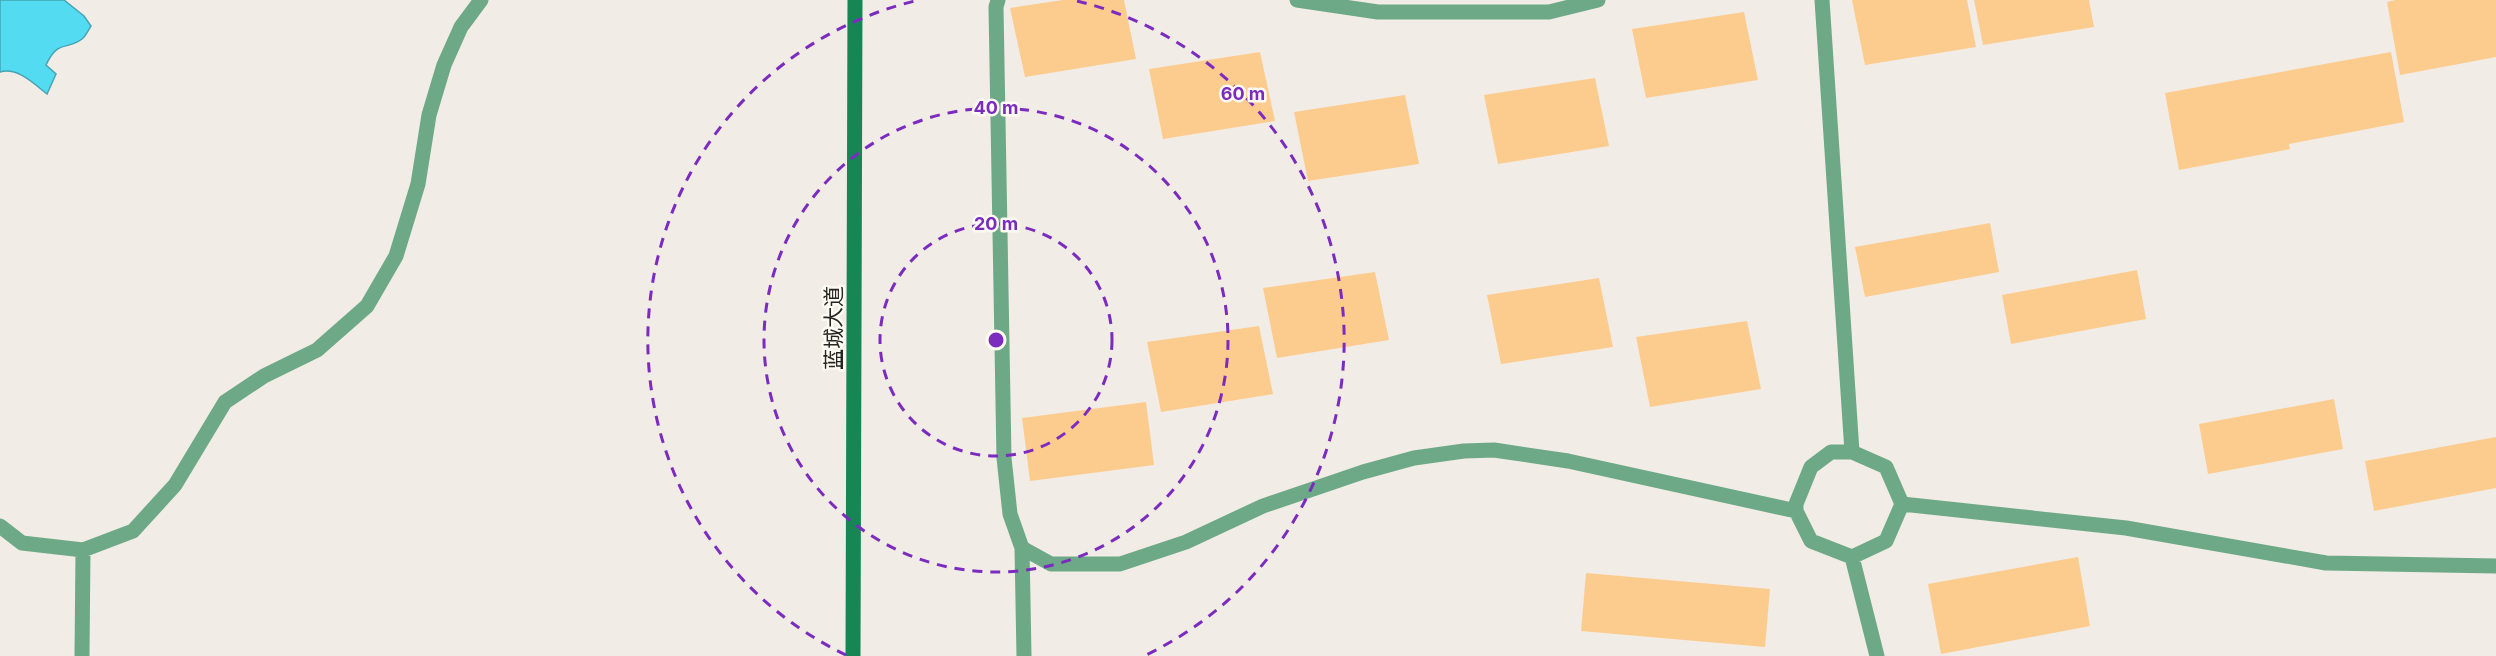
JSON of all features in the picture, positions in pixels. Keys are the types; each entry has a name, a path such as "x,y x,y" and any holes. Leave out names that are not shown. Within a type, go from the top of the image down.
{"main road":[{"name":"蓝城大道","path":"852,656 855,0"}],"street":[{"path":"0,526 22,543 83,550 132,531 175,484 225,402 264,376 317,350 367,306 396,256 418,184 429,115 444,64 461,27 481,0"},
{"path":"998,0 996,7 1004,458 1010,514 1022,548 1024,656"},
{"path":"1297,0 1378,12 1549,12 1598,0"},
{"path":"1822,0 1851,452"},
{"path":"1022,548 1051,564 1120,564 1186,542 1263,506 1352,476 1414,458 1464,451 1494,450 1568,461 1796,511"},
{"path":"1832,452 1851,452 1886,466 1902,504 1886,541 1852,556 1811,541 1796,511 1796,504 1811,466 1832,452"},
{"path":"1902,504 2126,528 2326,563 2496,566"},
{"path":"82,656 83,550"},
{"path":"1852,556 1877,656"}],"water":[{"path":"0,0 64,0 84,16 91,26 82,39 58,49 50,57 46,65 56,74 47,94 19,74 0,72"}],"building":[{"path":"1063,0 1124,0 1136,59 1025,77 1010,8"},
{"path":"1852,0 1967,0 1976,47 1865,65"},
{"path":"1974,0 2089,0 2094,27 1983,45"},
{"path":"2395,0 2496,0 2496,57 2400,75 2387,2"},
{"path":"1744,12 1758,80 1646,98 1632,29"},
{"path":"1260,52 1275,121 1163,139 1149,69"},
{"path":"2391,52 2404,122 2289,144 2290,149 2179,170 2165,93"},
{"path":"1595,78 1609,146 1498,164 1484,95"},
{"path":"1405,95 1419,164 1308,181 1294,112"},
{"path":"1990,223 1999,272 1865,297 1855,247"},
{"path":"2137,270 2146,319 2011,344 2002,295"},
{"path":"1375,272 1389,340 1277,358 1263,288"},
{"path":"1599,278 1613,347 1501,364 1487,295"},
{"path":"1747,321 1761,389 1650,407 1636,337"},
{"path":"1259,326 1273,394 1161,412 1147,342"},
{"path":"2334,399 2343,449 2208,474 2199,424"},
{"path":"1146,402 1154,465 1030,481 1022,418"},
{"path":"2496,437 2496,488 2374,511 2365,461"},
{"path":"2078,557 2090,626 1941,654 1928,584"},
{"path":"1586,573 1770,589 1765,647 1581,631"}]}
